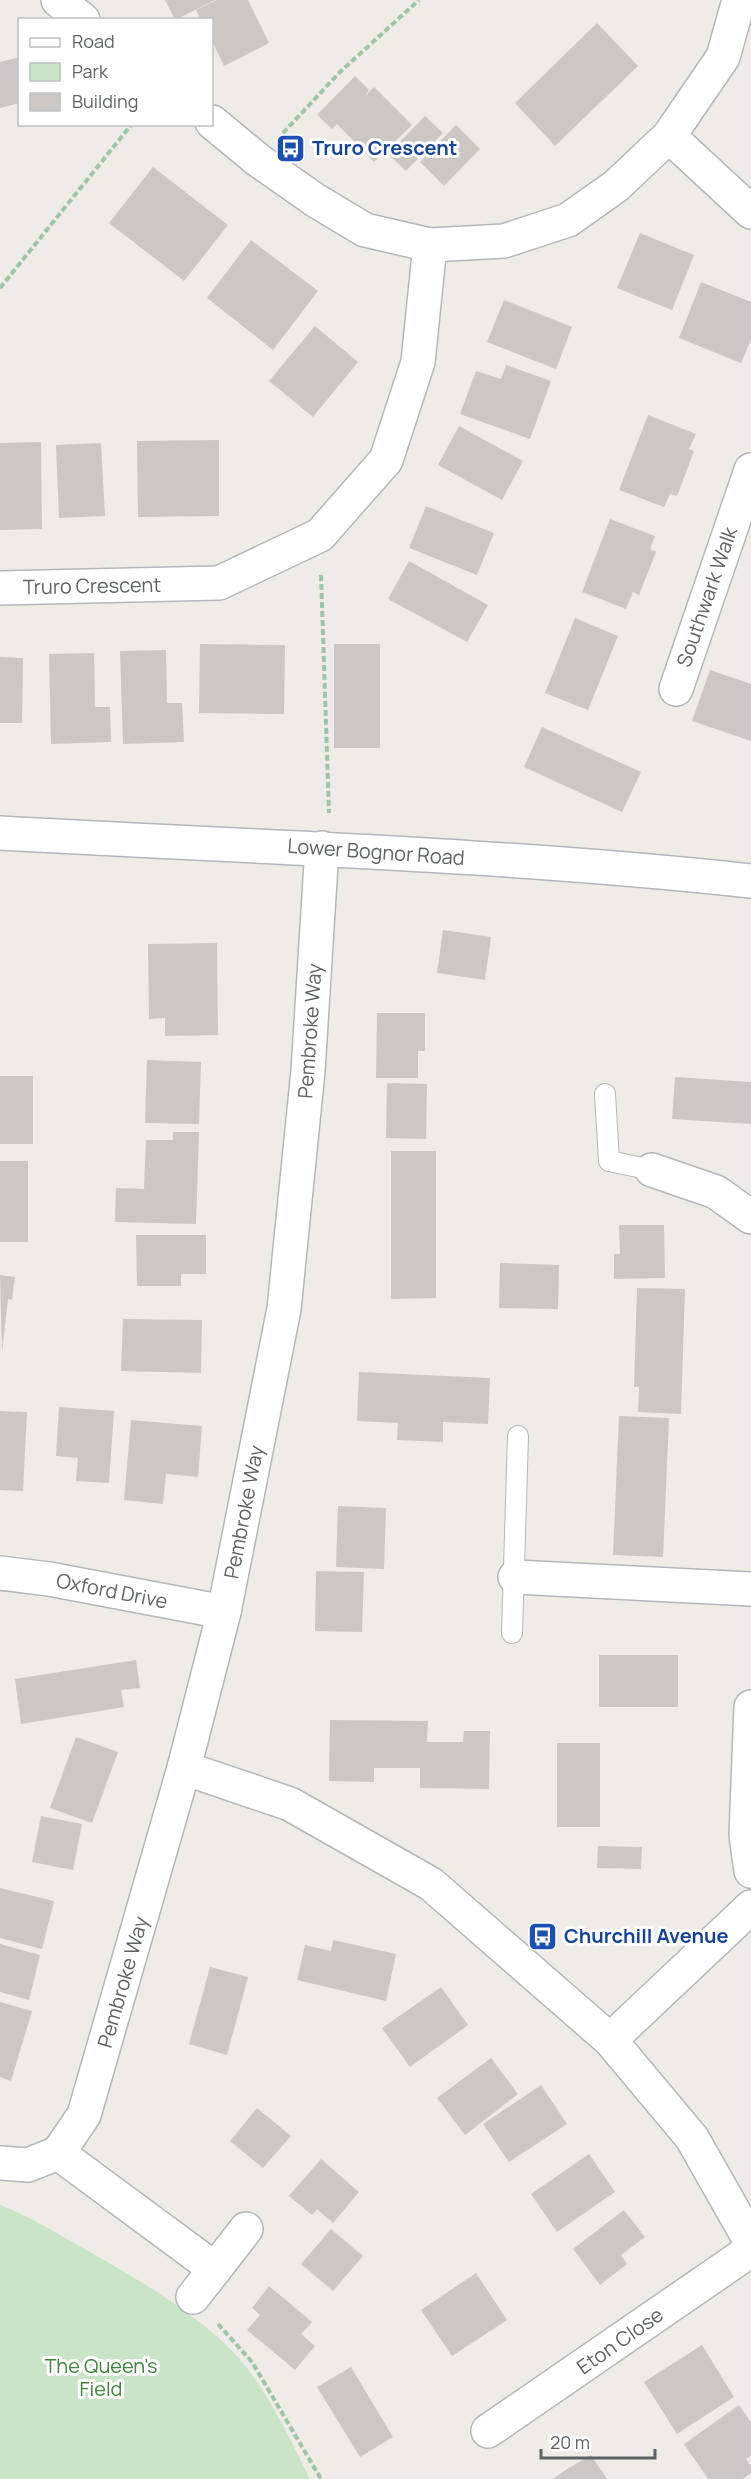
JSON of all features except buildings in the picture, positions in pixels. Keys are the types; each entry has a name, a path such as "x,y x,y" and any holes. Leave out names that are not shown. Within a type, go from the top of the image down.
{"street":[{"path":"58,0 80,18"},
{"path":"213,123 258,160 315,200 365,230 430,245 504,242 568,220 616,186 669,136 723,57 739,0"},
{"path":"669,136 751,212"},
{"name":"Truro Crescent","path":"0,588 219,583 320,535 386,460 418,362 430,245"},
{"name":"Southwark Walk","path":"675,689 751,470"},
{"name":"Lower Bognor Road","path":"0,833 325,834 751,881"},
{"name":"Pembroke Way","path":"58,2152 84,2115 184,1768 224,1612 284,1309 308,1071 325,834"},
{"path":"652,1170 716,1192 751,1217"},
{"name":"Oxford Drive","path":"0,1573 49,1578 224,1612"},
{"path":"515,1577 751,1589"},
{"path":"751,1707 746,1835 751,1871"},
{"path":"184,1768 290,1804 431,1884 610,2040 692,2138 751,2242"},
{"path":"610,2040 751,1907"},
{"path":"0,2163 27,2165 58,2152 215,2269"},
{"path":"193,2296 246,2229"},
{"name":"Eton Close","path":"488,2431 751,2250"}],"lane":[{"path":"605,1094 609,1161 652,1170"},
{"path":"512,1633 518,1436"}],"path":[{"path":"258,160 340,72 419,0"},
{"path":"0,288 130,126"},
{"path":"320,535 325,834"},
{"path":"193,2296 252,2362 321,2479"}],"green space":[{"name":"The Queen's Field","path":"0,2205 42,2224 124,2272 170,2301 213,2333 247,2368 265,2394 310,2479 0,2479"}],"place":[{"name":"Truro Crescent","path":"291,148"},
{"name":"Churchill Avenue","path":"543,1936"}]}
